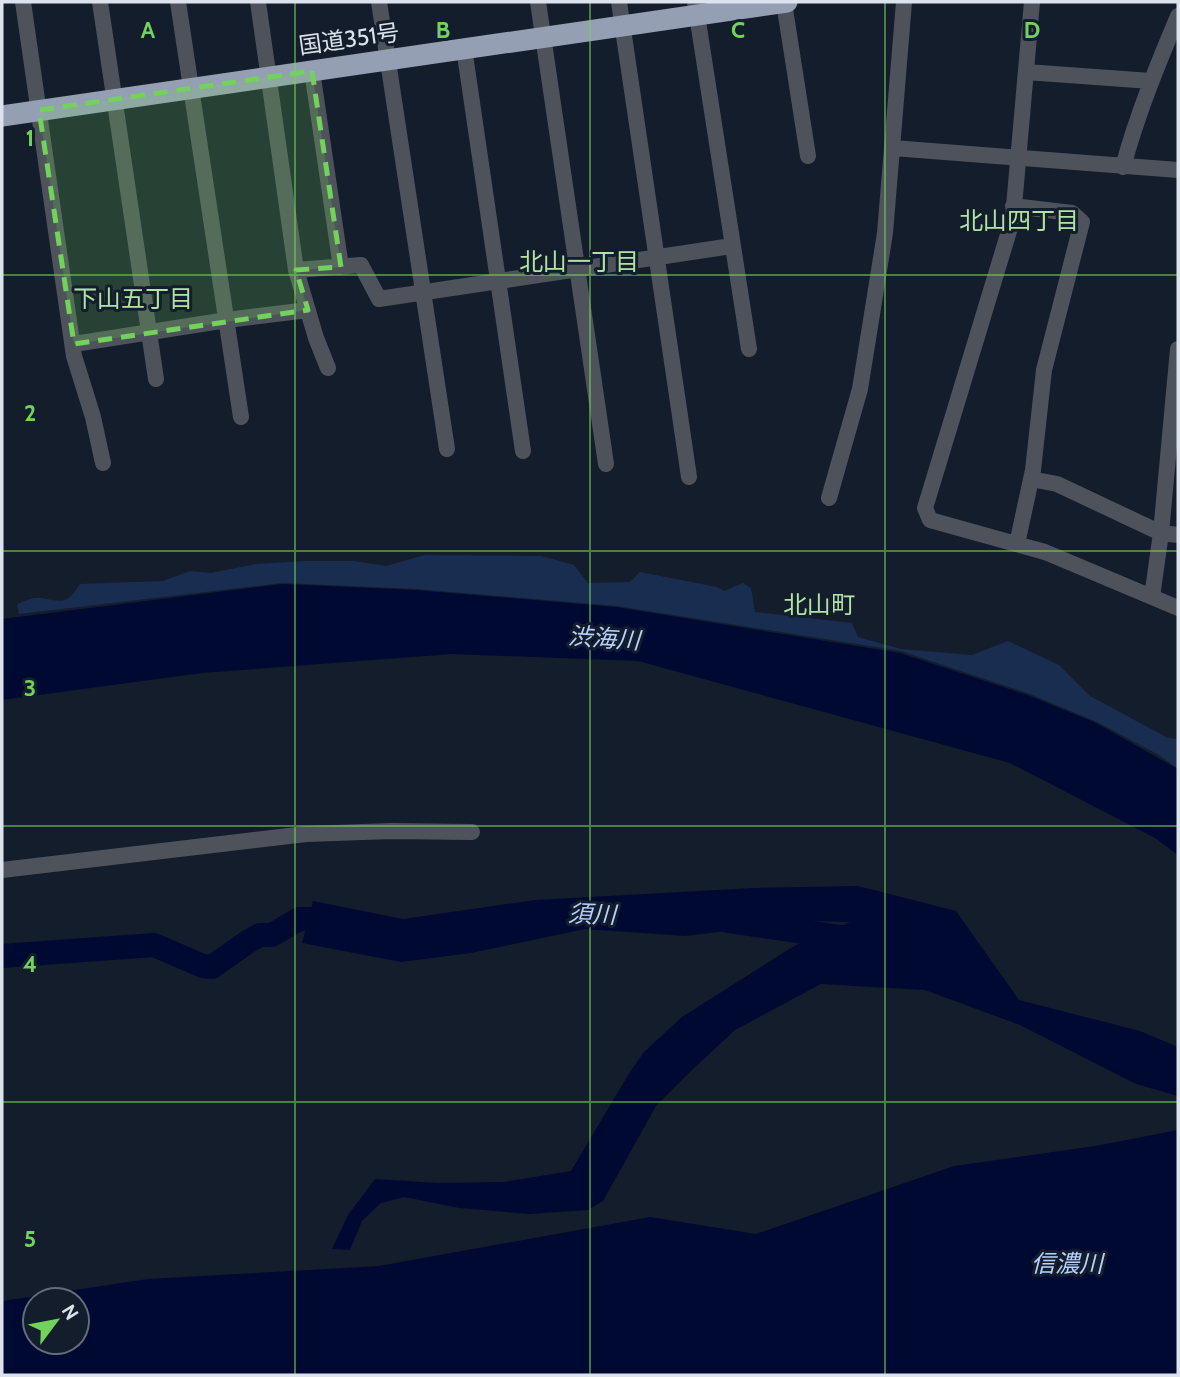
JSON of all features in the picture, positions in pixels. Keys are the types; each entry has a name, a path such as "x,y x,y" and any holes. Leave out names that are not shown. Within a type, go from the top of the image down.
{"highway":[{"name":"国道351号","path":"2,116 622,26 696,8 781,2"}],"street":[{"path":"23,2 75,356 103,463"},
{"path":"100,2 156,379"},
{"path":"178,2 241,416"},
{"path":"258,2 296,270 328,368"},
{"path":"379,2 447,449"},
{"path":"538,2 607,464"},
{"path":"619,2 689,477"},
{"path":"781,2 785,9 808,156"},
{"path":"830,498 860,389 885,233 904,2"},
{"path":"1032,2 1013,218 925,508 930,520 1045,552 1178,608"},
{"path":"696,8 749,349"},
{"path":"1123,166 1132,132 1178,16"},
{"path":"464,48 523,451"},
{"path":"312,71 341,267"},
{"path":"1026,72 1151,82"},
{"path":"893,148 1178,170"},
{"path":"1013,206 1072,213 1082,222 1044,370 1031,479 1017,544"},
{"path":"296,270 361,265 379,299 732,246"},
{"path":"74,344 307,310"},
{"path":"1152,597 1173,447 1178,349"},
{"path":"1031,479 1057,484 1161,533 1178,535"},
{"path":"2,870 306,834 472,832"}],"highlighted area":[{"path":"312,71 341,267 296,270 308,310 74,344 39,110"}],"shaded area":[{"path":"425,555 541,556 574,565 588,583 630,582 640,572 717,587 724,591 743,583 751,588 755,612 852,623 858,637 901,649 972,655 1008,641 1059,665 1090,696 1168,738 1178,739 1178,769 1159,755 1097,722 1030,694 901,651 616,606 416,589 282,583 19,614 17,604 37,598 59,601 67,599 80,584 163,581 190,571 211,573 256,564 304,561 354,561 386,566"}],"water":[{"name":"渋海川","path":"282,584 415,590 616,607 900,653 1030,696 1096,723 1178,769 1178,855 1155,838 1010,763 638,661 452,654 202,673 2,700 2,619"},
{"path":"858,886 956,911 1019,1000 1140,1031 1178,1047 1178,1096 1136,1084 1020,1025 925,990 821,984 735,1030 692,1070 656,1106 603,1201 588,1210 529,1214 459,1208 404,1197 381,1203 362,1221 350,1250 332,1249 348,1215 375,1179 438,1183 504,1182 571,1171 644,1052 682,1017 794,946 850,922 809,921 685,936 585,929 471,953 401,962 302,943 313,901 403,919 535,900 754,888"},
{"name":"信濃川","path":"1178,1130 1178,1375 2,1375 2,1301 21,1298 21,1356 91,1356 91,1288 148,1279 379,1266 650,1217 756,1234 954,1166 1095,1146"}],"waterway":[{"name":"須川","path":"2,956 154,945 203,966 212,967 249,941 260,935 272,935 299,919 314,919 338,927"},
{"name":"須川","path":"729,921 853,939"}],"district":[{"name":"北山四丁目","path":"1019,220"},
{"name":"北山一丁目","path":"579,261"},
{"name":"下山五丁目","path":"133,298"},
{"name":"北山町","path":"819,604"}]}
